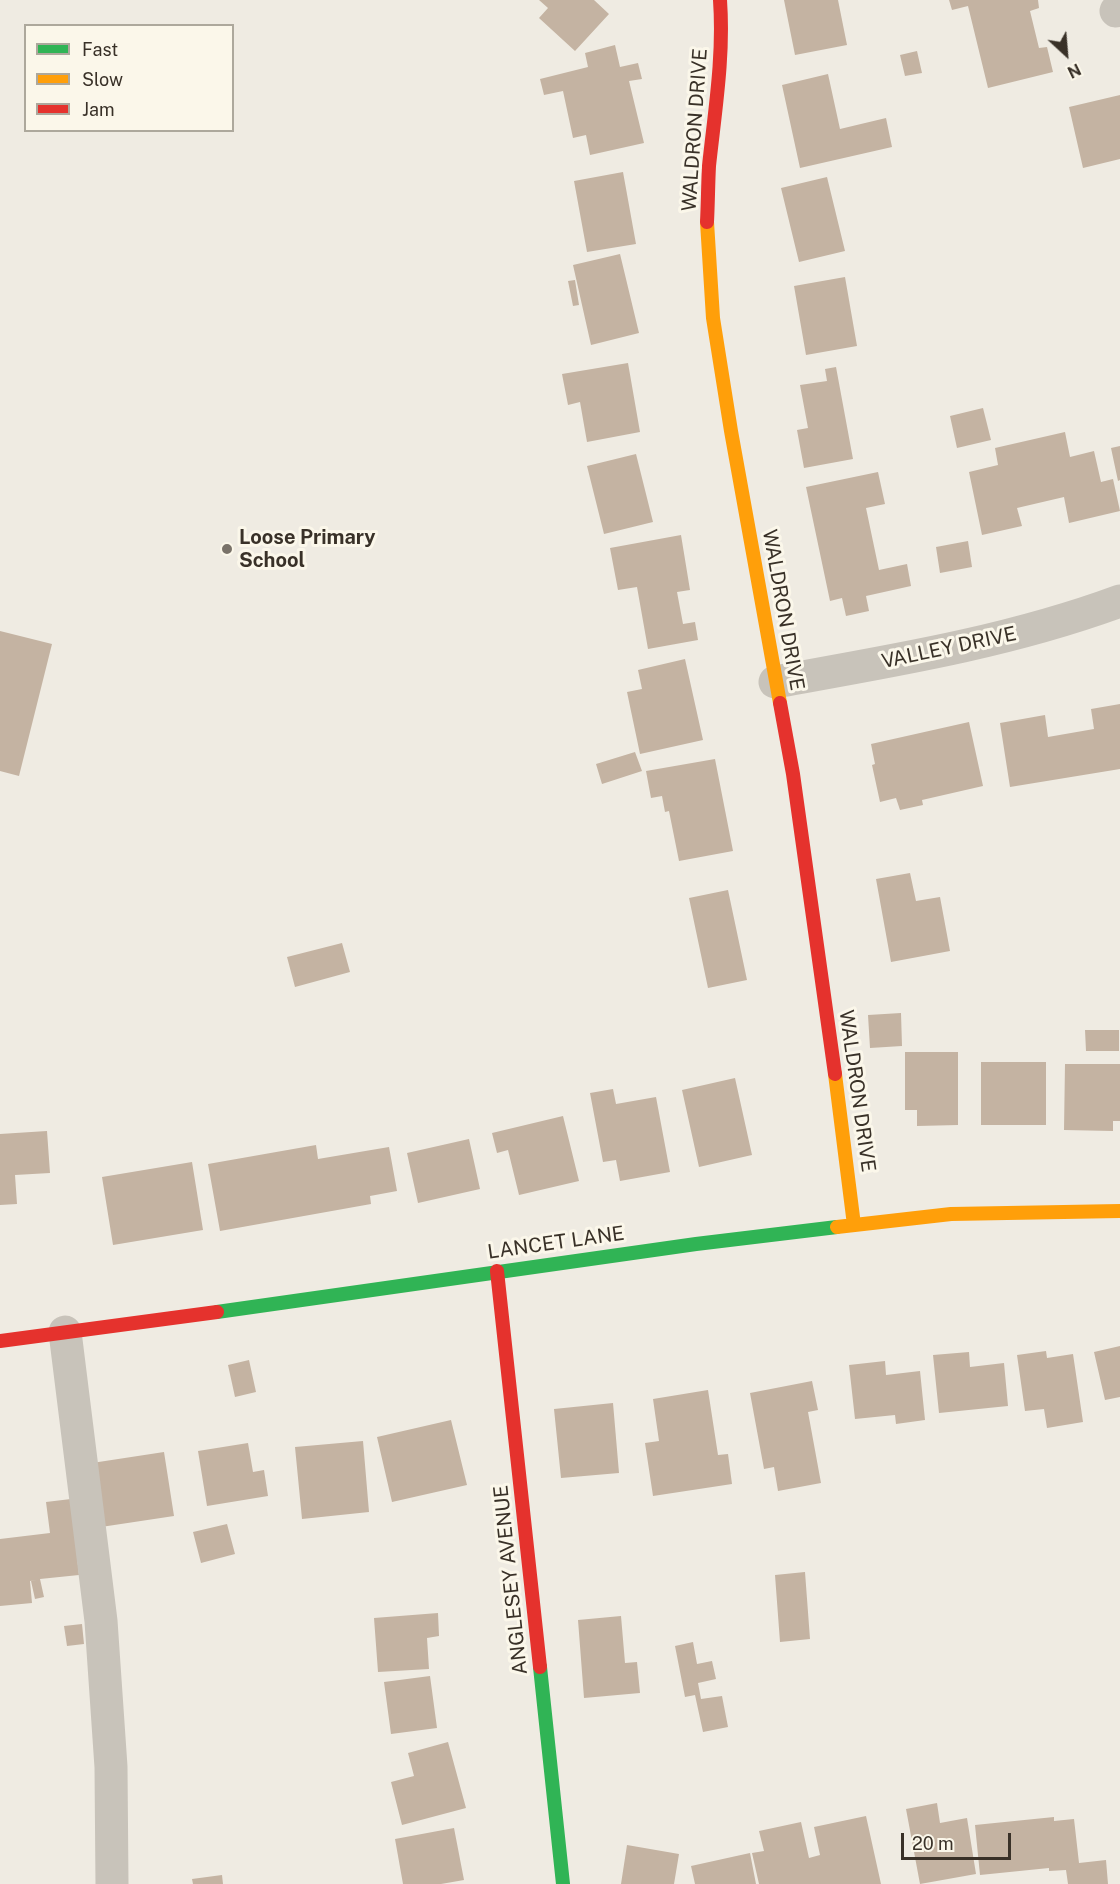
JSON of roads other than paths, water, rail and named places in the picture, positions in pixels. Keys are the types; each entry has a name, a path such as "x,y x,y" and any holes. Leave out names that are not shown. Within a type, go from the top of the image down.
{"street":[{"name":"WALDRON DRIVE","path":"720,0 721,61 709,169 707,220 713,318 793,774 847,1159 854,1225"},
{"name":"VALLEY DRIVE","path":"776,682 998,639 1082,615 1120,601"},
{"name":"LANCET LANE","path":"0,1341 319,1298 497,1271 854,1225 951,1214 1120,1211"},
{"name":"ANGLESEY AVENUE","path":"497,1271 563,1884"},
{"path":"65,1332 101,1621 111,1767 112,1884"}],"place":[{"name":"Loose Primary School","path":"227,549"}]}
